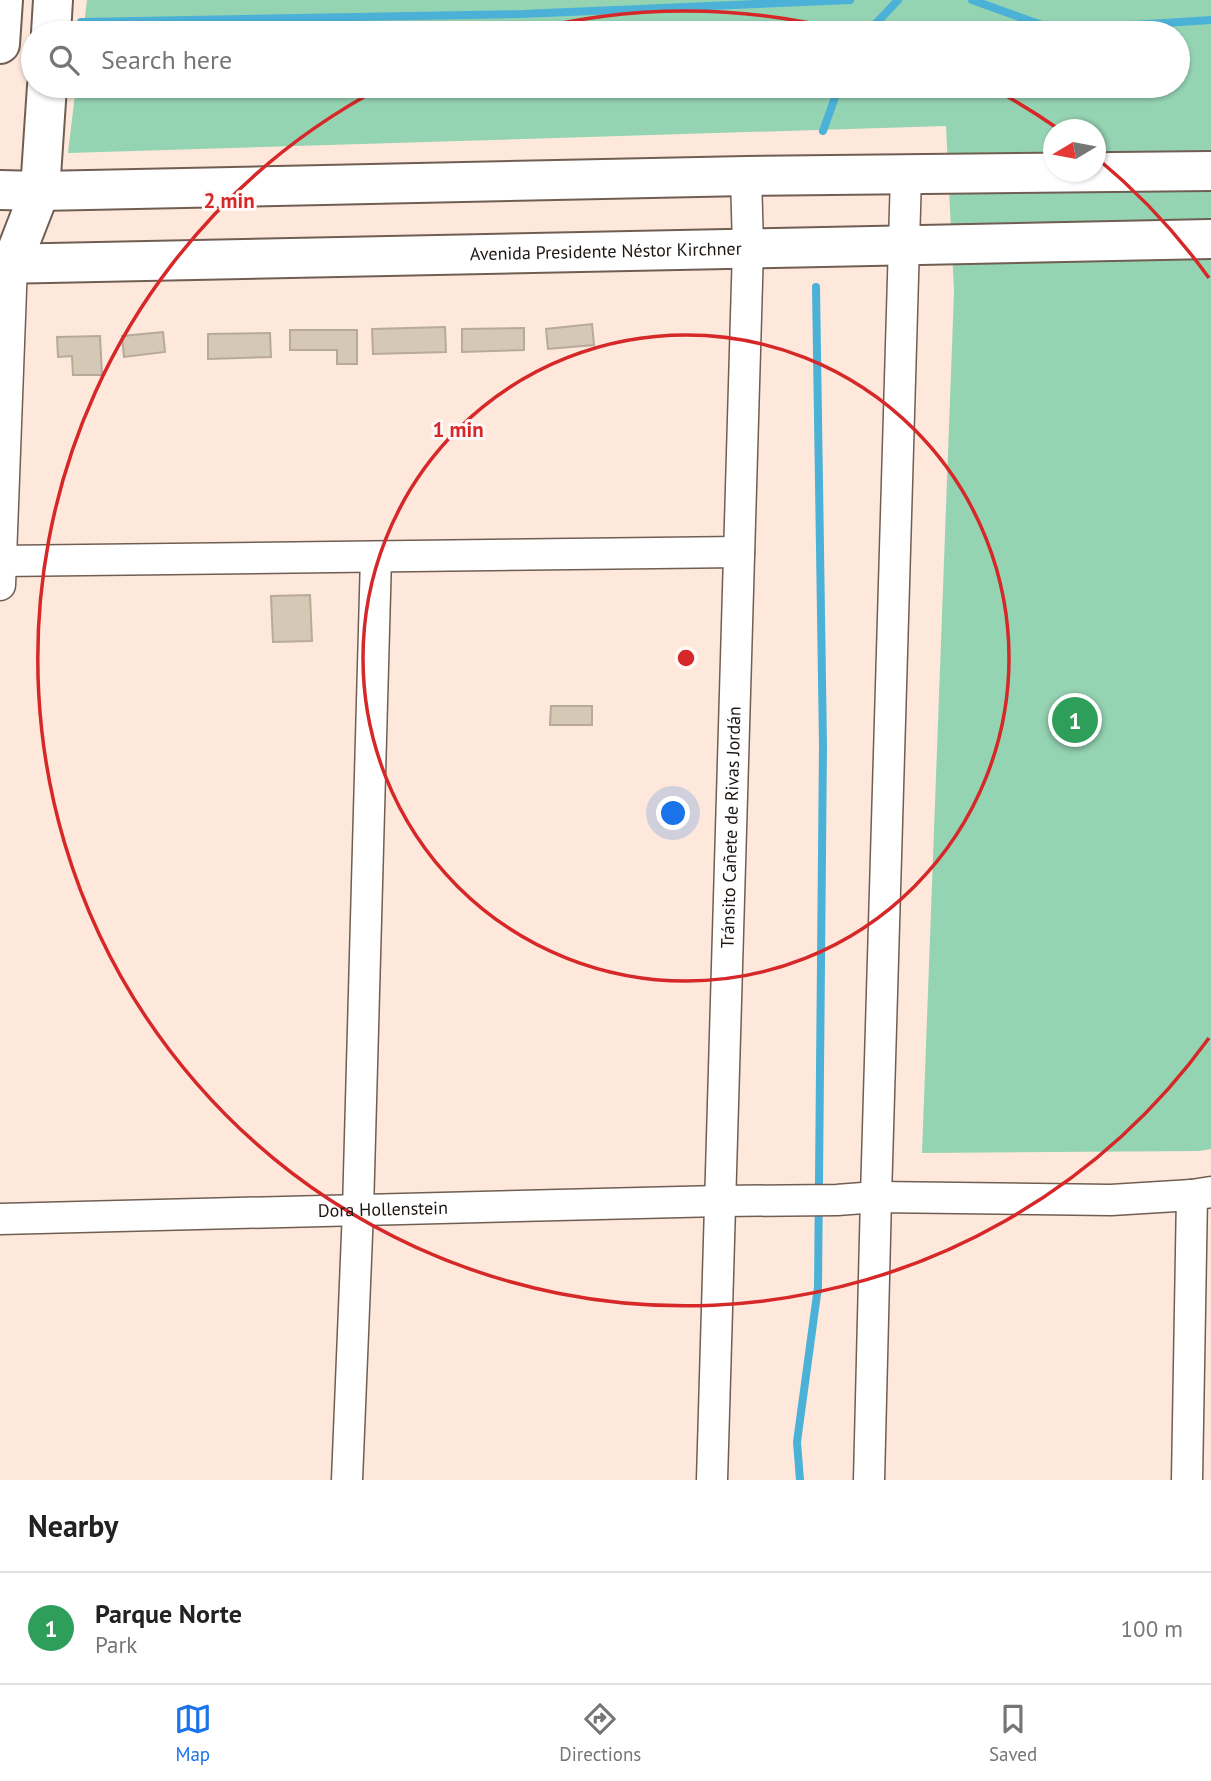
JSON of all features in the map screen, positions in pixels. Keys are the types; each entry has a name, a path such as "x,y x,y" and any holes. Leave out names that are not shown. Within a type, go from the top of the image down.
{"main road":[{"path":"0,44 3,0"},
{"path":"52,21 53,0"},
{"path":"6,264 40,191 46,98"},
{"path":"0,190 746,176 1211,171"},
{"path":"0,222 6,264"},
{"name":"Avenida Presidente Néstor Kirchner","path":"6,264 1211,239"}],"street":[{"path":"869,1480 906,175"},
{"name":"Tránsito Cañete de Rivas Jordán","path":"712,1480 748,248 746,176"},
{"path":"0,585 6,264"},
{"path":"0,561 739,552"},
{"path":"347,1480 358,1210 376,557"},
{"path":"1187,1480 1202,1194"},
{"name":"Dora Hollenstein","path":"0,1219 876,1197 1111,1200 1202,1194"}],"green space":[{"path":"87,0 1211,0 1211,1149 922,1153 954,292 946,126 68,153 75,98 1190,98 1190,21 84,21"}],"building":[{"path":"592,324 594,345 548,349 546,329"},
{"path":"445,327 446,352 373,354 372,329"},
{"path":"524,328 524,350 462,352 462,329"},
{"path":"290,330 357,330 357,364 337,364 337,350 290,350"},
{"path":"163,332 165,352 124,357 122,336"},
{"path":"270,333 271,357 208,359 208,334"},
{"path":"100,336 102,375 73,375 72,356 58,357 57,337"},
{"path":"310,595 312,641 273,642 271,596"},
{"path":"551,706 592,706 592,725 550,725"}],"waterway":[{"path":"136,21 522,14 850,0"},
{"path":"878,21 898,0"},
{"path":"972,0 1031,21"},
{"path":"1190,21 1211,20"},
{"path":"823,131 835,98"},
{"path":"800,1480 797,1442 818,1287 823,745 816,287"}],"place":[{"name":"Parque Norte","path":"1075,720"}]}
